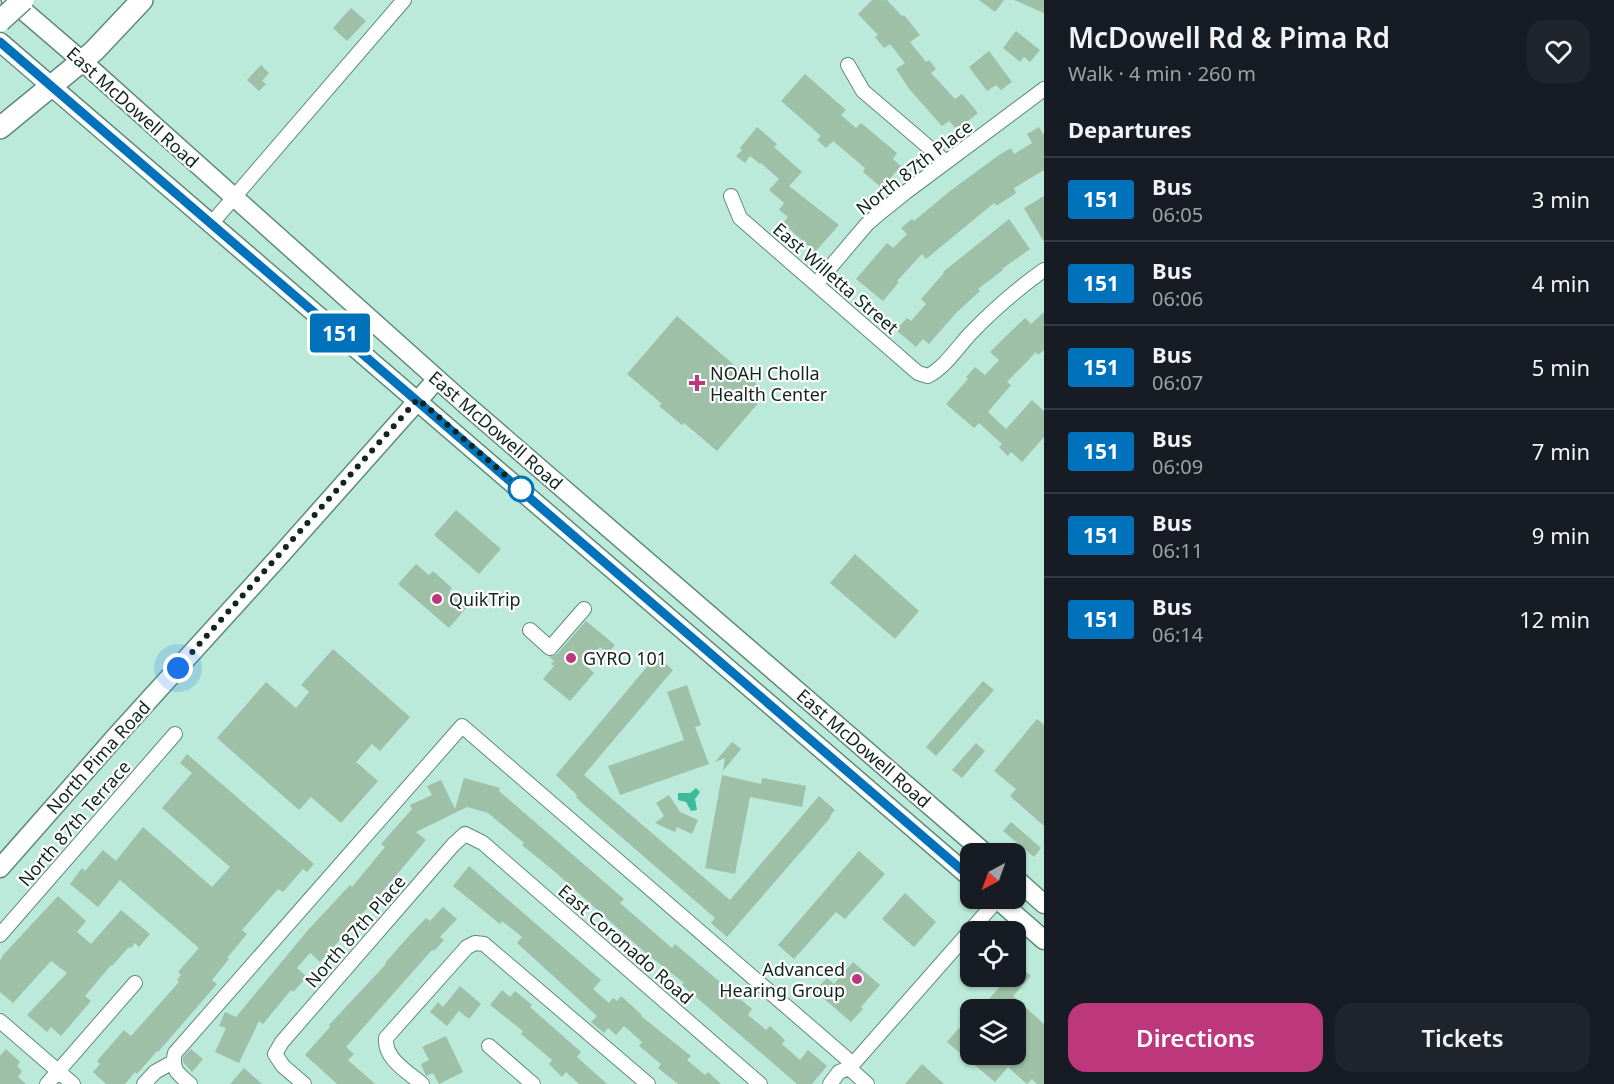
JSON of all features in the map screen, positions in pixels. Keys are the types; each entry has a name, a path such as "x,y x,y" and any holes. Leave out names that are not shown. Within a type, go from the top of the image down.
{"highway":[{"path":"0,21 23,0"},
{"path":"0,128 46,82 82,61 94,51 142,0"}],"main road":[{"name":"East McDowell Road","path":"11,0 437,378 973,843"},
{"name":"East McDowell Road","path":"0,42 418,399 960,868"},
{"name":"North Pima Road","path":"0,868 437,378"},
{"path":"671,618 690,598"},
{"path":"874,793 892,772"},
{"path":"1026,889 1044,904"},
{"path":"1009,909 1044,940"}],"street":[{"path":"211,224 404,0"},
{"path":"848,65 863,91 946,162"},
{"name":"North 87th Place","path":"816,284 867,225 906,192 1044,88"},
{"name":"East Willetta Street","path":"731,196 740,219 918,373 928,376 937,372 969,335 1014,291 1044,270"},
{"path":"530,630 550,648 584,609"},
{"path":"190,1084 175,1071 173,1062 175,1053 462,726 851,1066 867,1084"},
{"name":"North 87th Terrace","path":"0,935 175,734"},
{"name":"North 87th Place","path":"304,1084 283,1066 275,1054 282,1042 465,834"},
{"name":"East Coronado Road","path":"465,834 483,843 760,1084"},
{"path":"830,1084 839,1072 851,1066 989,909"},
{"path":"422,1084 389,1056 385,1047 386,1038 466,947 475,943 484,944 648,1084"},
{"path":"47,1084 135,983"},
{"path":"0,1021 73,1084"},
{"path":"489,1046 533,1084"},
{"path":"144,1084 155,1072 173,1062"},
{"path":"847,1084 851,1066"}],"shaded area":[{"path":"696,788 700,792 695,799 697,810 691,811 686,802 678,800 678,793 690,793"}],"building":[{"path":"872,0 887,0 902,16 904,15 920,35 910,42 926,62 929,60 936,69 931,73 955,99 962,94 978,113 957,130 949,121 942,126 910,90 896,69 905,63 890,44 884,48 875,37 878,35 858,14"},
{"path":"979,0 1004,0 995,12"},
{"path":"1014,0 1044,0 1044,13"},
{"path":"351,8 366,21 347,41 333,28"},
{"path":"1016,31 1040,50 1030,62 1024,57 1020,62 1003,48"},
{"path":"989,51 1012,82 1001,90 996,85 987,91 969,67"},
{"path":"261,65 269,73 262,81 266,84 259,91 247,80"},
{"path":"805,74 846,110 841,115 856,128 861,123 897,153 893,159 901,166 882,188 863,172 865,168 833,141 826,148 817,140 821,136 781,101"},
{"path":"757,127 777,144 774,147 802,172 789,186 839,225 815,252 783,223 788,217 779,210 784,203 769,190 779,179 750,156 745,163 736,156"},
{"path":"1039,127 1044,135 1044,170 1014,188 1016,193 998,205 994,203 926,259 922,254 897,281 899,282 883,301 856,279 887,243 893,248 907,234 901,228 912,219 914,221 999,155 1011,148 1014,154 1032,143 1027,134"},
{"path":"1044,196 1044,242 1024,208"},
{"path":"1009,219 1030,249 978,289 980,291 956,313 929,344 923,339 916,347 896,330 907,318 911,321 926,304 921,299 943,272"},
{"path":"1044,312 1044,350 1038,355 1036,352 1007,382 1011,385 988,412 1006,429 1032,400 1044,411 1044,437 1022,462 1011,452 1008,456 999,447 1002,444 979,423 974,428 946,404 968,379 966,377 975,367 985,375 999,360 990,352 1025,318 1031,324"},
{"name":"NOAH Cholla Health Center","path":"677,316 767,393 717,451 684,423 682,425 659,406 662,404 627,374"},
{"name":"QuikTrip","path":"456,510 501,549 479,574 434,535"},
{"path":"855,554 919,611 895,639 830,583"},
{"name":"QuikTrip","path":"416,564 429,575 433,571 452,588 449,592 467,607 449,628 398,584"},
{"name":"GYRO 101","path":"586,621 615,645 608,654 600,647 585,665 594,673 570,701 543,679 554,666 551,664 554,661 549,657 557,654"},
{"path":"333,649 410,717 380,751 372,744 356,762 378,781 341,823 311,797 299,810 217,738 266,682 296,708 309,692 301,685"},
{"path":"658,657 673,670 584,775 730,900 819,796 835,810 727,937 711,923 715,918 583,804 556,775 651,662 653,663"},
{"path":"983,681 994,690 936,756 926,747"},
{"path":"687,685 701,725 695,727 709,764 620,795 608,766 684,740 667,692"},
{"path":"1037,719 1044,725 1044,826 1010,796 1016,789 994,771"},
{"path":"732,742 741,749 723,771 725,758 715,762"},
{"path":"976,743 985,751 962,778 952,770"},
{"path":"187,754 314,864 307,872 303,869 283,892 278,889 242,930 247,934 212,980 217,984 158,1052 125,1084 106,1084 93,1072 100,1064 97,1061 124,1030 131,1036 179,982 177,980 181,975 178,972 199,948 120,880 98,907 70,884 82,868 85,871 103,850 116,861 143,827 212,887 230,867 162,808 192,773 180,763"},
{"path":"722,775 761,784 762,778 806,786 802,807 750,797 735,874 705,868"},
{"path":"464,778 500,788 499,791 624,899 620,903 672,948 675,944 752,1009 748,1015 766,1030 770,1026 785,1040 782,1044 800,1060 808,1050 827,1066 812,1084 797,1084 682,985 684,983 641,949 522,845 524,843 488,813 467,807 416,832 426,840 320,962 310,953 297,968 307,977 293,992 291,990 263,1024 259,1021 239,1063 215,1052 226,1028 219,1026 225,1012 236,1017 308,930 350,885 352,887 385,847 381,844 412,809 410,805 432,795 427,786 441,780 455,809"},
{"path":"669,795 680,812 698,820 692,834 677,827 675,832 655,823 664,816 656,803"},
{"path":"1011,822 1041,848 1034,857 1026,850 1026,843 1017,843 1003,831"},
{"path":"859,851 885,874 845,919 836,912 794,959 778,945"},
{"path":"469,866 601,980 593,989 609,1003 613,998 617,1001 621,996 641,1016 691,1056 687,1060 705,1075 708,1072 721,1084 678,1084 658,1068 661,1064 639,1046 642,1042 624,1026 616,1035 608,1028 604,1033 591,1022 597,1016 517,943 522,937 502,921 500,924 453,886"},
{"path":"905,893 936,922 914,947 882,919"},
{"path":"58,896 86,921 77,932 91,944 121,910 150,934 139,947 135,943 111,965 85,996 91,1001 61,1036 51,1027 47,1032 27,1015 67,973 51,961 13,1003 0,992 0,961 3,955"},
{"path":"443,907 457,919 440,937 444,940 434,951 432,950 346,1047 354,1054 348,1060 375,1084 337,1084 305,1055 408,937 426,918 430,921"},
{"path":"853,962 880,985 851,1022 815,991 827,978 834,984"},
{"path":"1026,972 1031,976 1026,982"},
{"path":"460,986 481,1004 469,1019 459,1011 447,1026 430,1012 438,1002 443,1007"},
{"path":"999,987 1021,987 1013,996 1016,999 989,999"},
{"path":"502,990 510,997 515,991 532,1005 530,1007 581,1052 577,1057 607,1084 579,1084 566,1072 562,1077 549,1064 552,1060 521,1034 523,1031 490,1005"},
{"path":"1026,1008 1044,1024 1044,1084 1037,1084 1032,1079 1027,1084 1008,1067 995,1082 975,1065 1026,1065"},
{"path":"960,1029 960,1053 947,1042"},
{"path":"446,1036 463,1072 439,1084 433,1073 426,1076 421,1064 429,1060 422,1047"},
{"path":"6,1049 20,1062 17,1066 22,1071 18,1077 26,1084 0,1084 0,1056"},
{"path":"191,1049 203,1059 192,1072 183,1062 183,1057"},
{"path":"922,1064 944,1084 905,1084"},
{"path":"244,1068 262,1084 230,1084"}],"bus line":[{"name":"151","path":"0,42 418,399 960,868"}],"place":[{"name":"NOAH Cholla Health Center","path":"697,383"},
{"name":"QuikTrip","path":"437,599"},
{"name":"GYRO 101","path":"571,658"},
{"name":"Advanced Hearing Group","path":"857,979"}],"route":[{"path":"178,668 418,399 521,489"}]}
